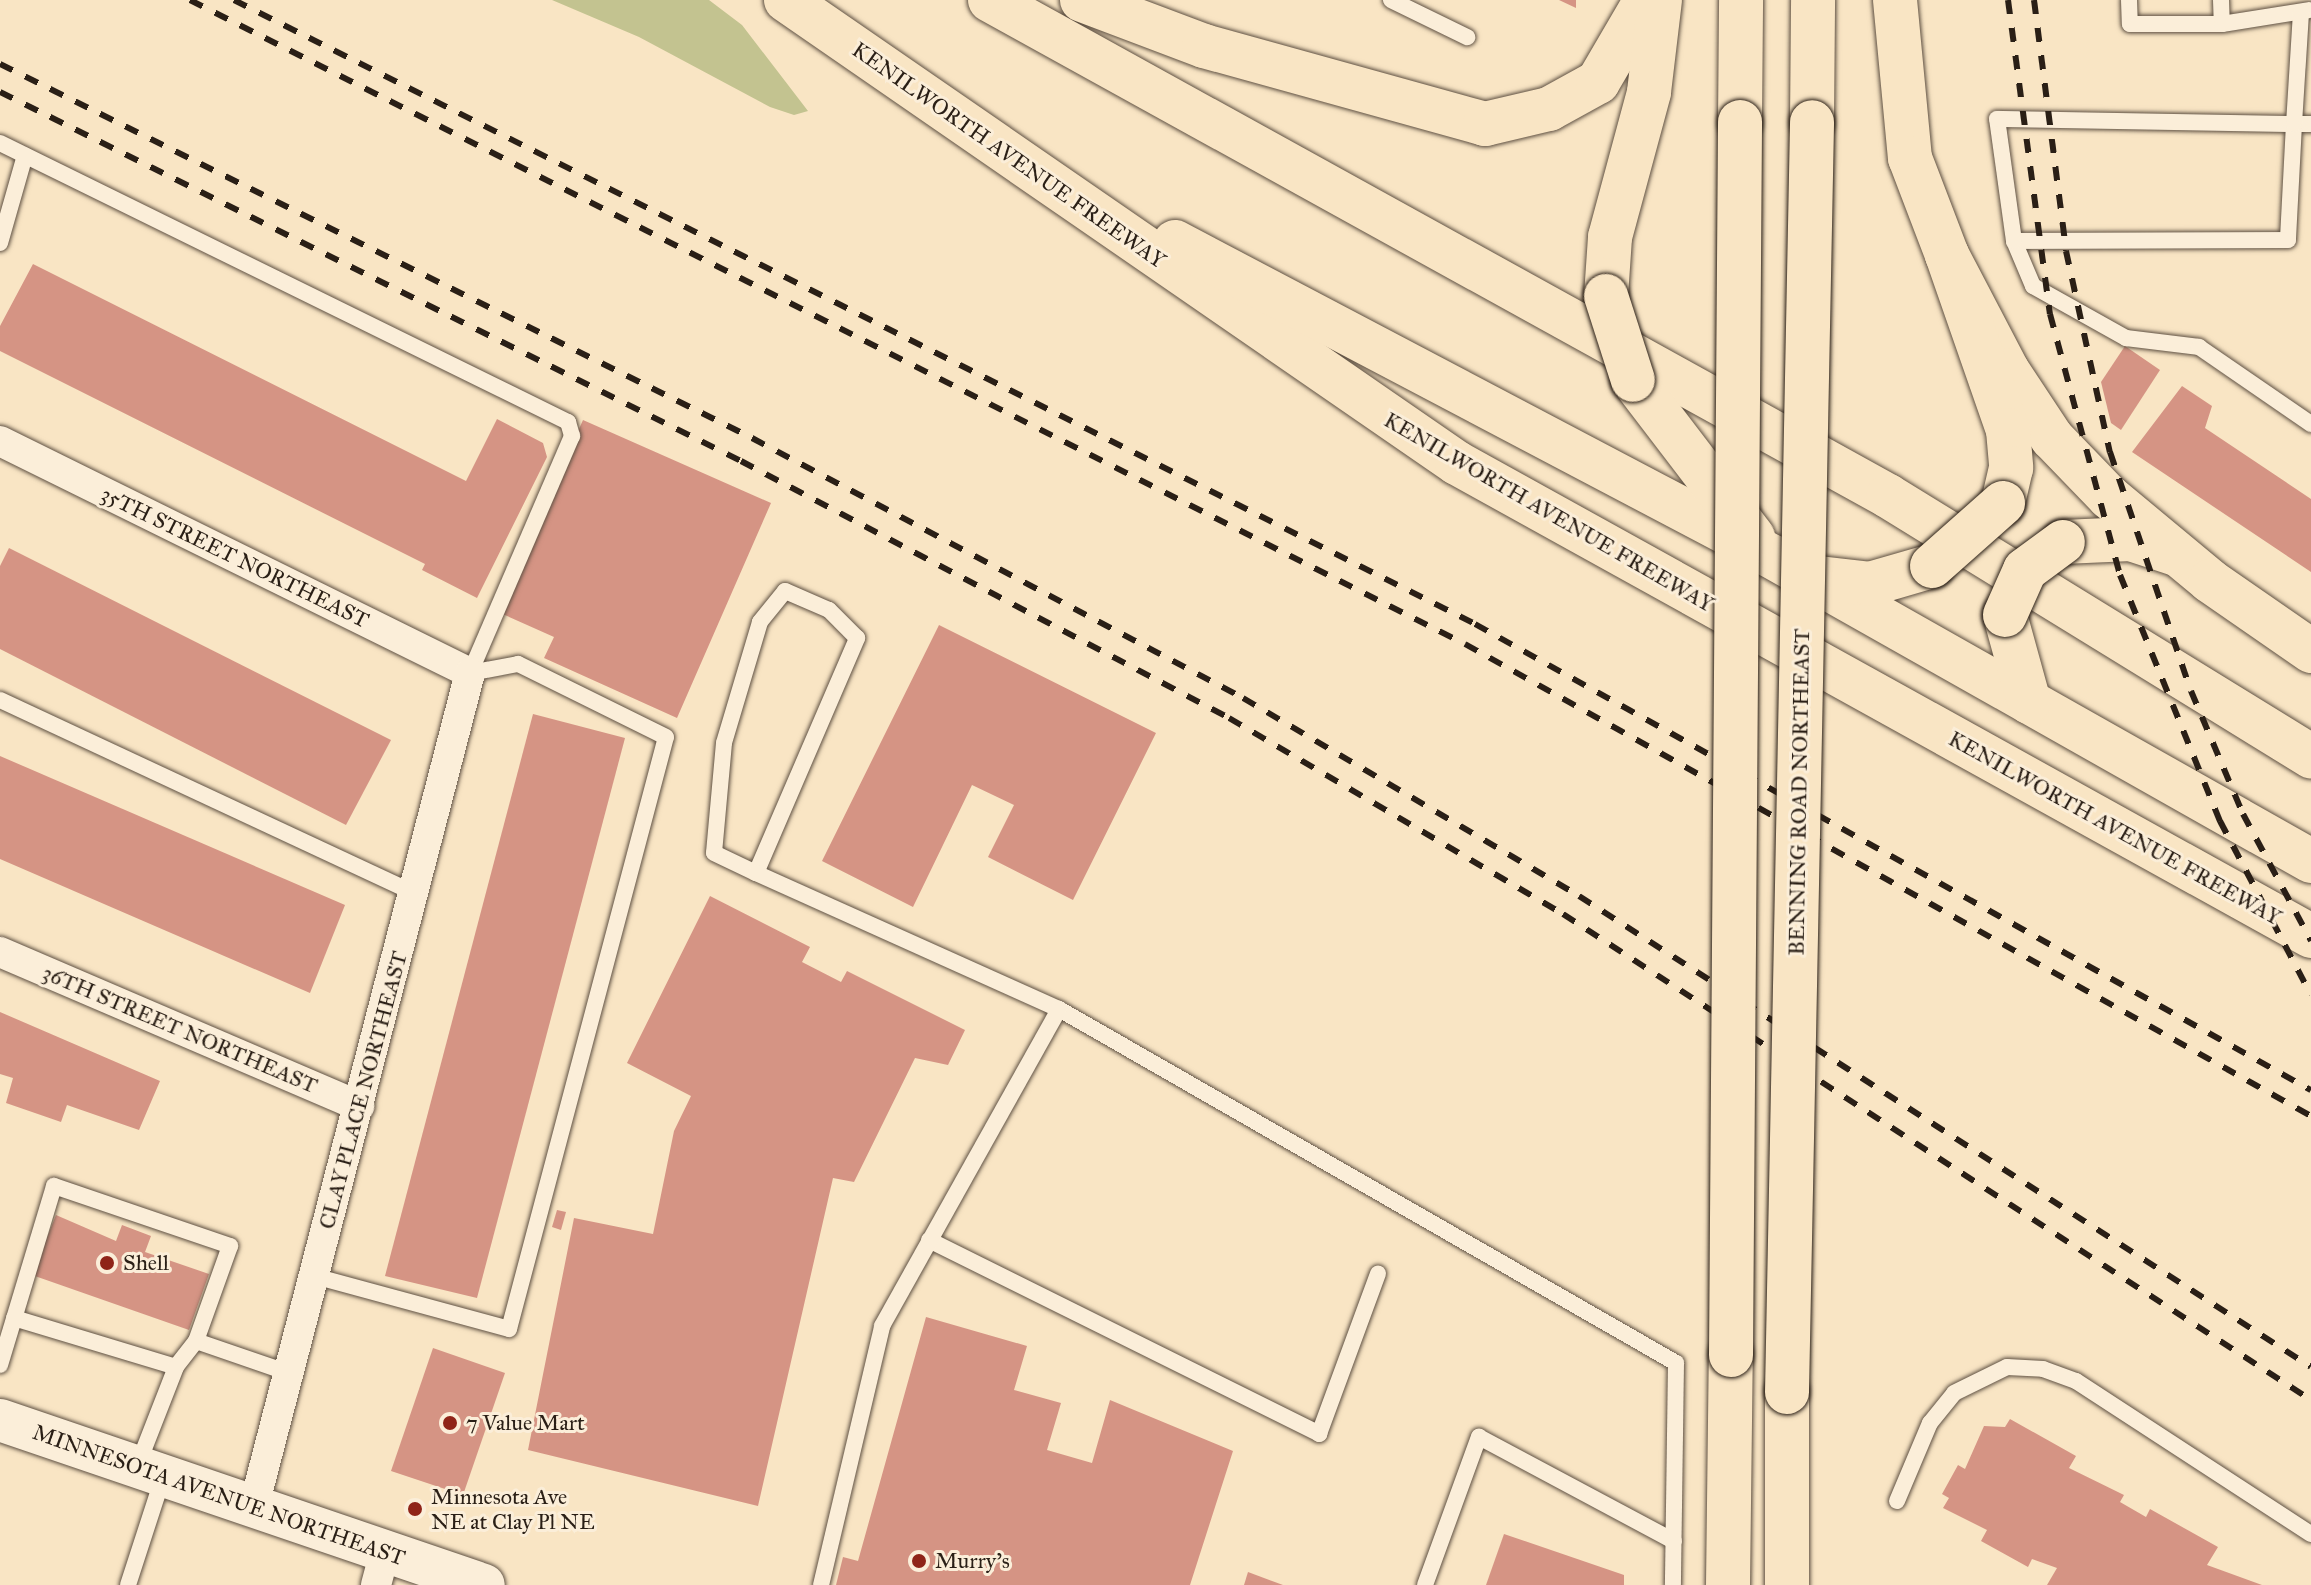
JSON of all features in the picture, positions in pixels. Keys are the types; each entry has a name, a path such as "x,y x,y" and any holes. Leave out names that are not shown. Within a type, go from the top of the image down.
{"main road":[{"name":"KENILWORTH AVENUE FREEWAY","path":"786,0 1457,463 2311,936"},
{"path":"990,0 1888,496 2311,756"},
{"path":"1082,0 1204,46 1485,124 1549,109 1598,82 1646,0"},
{"path":"1660,0 1649,92 1610,237 1606,296 1633,380 1771,556"},
{"path":"1728,1585 1741,0"},
{"name":"BENNING ROAD NORTHEAST","path":"1787,1585 1787,1392 1813,0"},
{"path":"1808,577 1870,584 1932,566 2003,503 2011,468 2008,430 1910,158 1895,0"},
{"path":"983,137 1771,556 2311,861"},
{"path":"1947,255 2052,438 2176,554 2311,651"},
{"path":"2029,702 2005,615 2025,570 2063,542 2131,539 2176,554"},
{"name":"MINNESOTA AVENUE NORTHEAST","path":"3,1429 150,1471 254,1506 381,1568 484,1585"}],"street":[{"name":"35TH STREET NORTHEAST","path":"0,441 470,673"},
{"name":"CLAY PLACE NORTHEAST","path":"254,1506 470,673"},
{"name":"36TH STREET NORTHEAST","path":"0,952 359,1106"}],"lane":[{"path":"1391,0 1467,37"},
{"path":"2014,241 2288,240 2302,124 2306,11 2222,24 2130,24 2129,0"},
{"path":"2221,0 2222,24"},
{"path":"2302,124 1997,119 2014,241 2033,286 2126,338 2199,347 2311,424"},
{"path":"0,143 568,422 572,436 470,673"},
{"path":"0,243 25,155"},
{"path":"756,873 857,638 829,610 785,591 760,622 724,743 714,853 756,873 1059,1009 1676,1363 1673,1585"},
{"path":"314,1276 509,1329 666,737 518,664 470,673"},
{"path":"0,700 413,893"},
{"path":"821,1585 882,1326 1059,1009"},
{"path":"0,1365 54,1186 230,1246 196,1341 176,1367 150,1471 128,1585"},
{"path":"929,1240 1319,1434 1378,1274"},
{"path":"14,1318 176,1367"},
{"path":"196,1341 289,1373"},
{"path":"1897,1501 1930,1423 1954,1393 2007,1367 2043,1369 2076,1381 2311,1534"},
{"path":"1425,1585 1479,1437 1674,1541"}],"green space":[{"path":"552,0 709,0 742,25 808,111 794,115 770,107 639,37"}],"building":[{"path":"1559,0 1576,0 1576,8"},
{"path":"33,264 466,481 497,419 543,443 547,457 477,598 422,570 425,564 0,351 0,326"},
{"path":"2125,346 2160,370 2121,430 2111,423 2101,382"},
{"path":"2182,386 2212,406 2205,428 2311,499 2311,572 2132,452"},
{"path":"583,420 771,503 677,718 544,658 554,637 498,612"},
{"path":"9,548 391,740 346,825 0,649 0,566"},
{"path":"939,625 1156,733 1073,900 988,857 1014,805 972,785 913,907 822,861"},
{"path":"533,714 625,738 477,1298 385,1276"},
{"path":"0,756 345,905 310,993 0,859"},
{"path":"710,896 810,947 802,962 841,982 847,971 965,1030 948,1065 915,1058 854,1182 833,1178 758,1506 528,1450 574,1218 653,1234 674,1131 691,1096 627,1063"},
{"path":"0,1012 160,1081 139,1130 67,1105 61,1122 6,1103 13,1078 0,1074"},
{"path":"557,1210 566,1212 561,1230 552,1227"},
{"name":"Shell","path":"56,1215 116,1241 122,1225 151,1236 145,1252 209,1274 189,1330 32,1275"},
{"path":"926,1317 1027,1346 1014,1390 1061,1403 1047,1450 1092,1463 1110,1400 1233,1451 1190,1585 836,1585 843,1557 858,1561"},
{"path":"433,1348 505,1373 463,1495 391,1471"},
{"path":"2010,1419 2076,1456 2069,1468 2124,1495 2120,1502 2146,1517 2150,1509 2218,1547 2207,1565 2262,1585 2047,1585 2057,1568 2032,1559 2028,1567 1981,1541 1987,1530 1943,1508 1949,1498 1942,1494 1958,1465 1965,1469 1984,1426 2005,1427"},
{"path":"1504,1534 1624,1575 1624,1585 1486,1585"},
{"path":"1248,1572 1283,1585 1244,1585"}],"railway":[{"path":"190,0 1465,644 2311,1116"},
{"path":"234,0 1475,624 2311,1090"},
{"path":"2008,0 2050,314 2120,575 2220,821 2311,995"},
{"path":"2034,0 2066,251 2110,452 2191,691 2243,814 2311,941"},
{"path":"0,64 752,438 1243,698 1579,896 2311,1367"},
{"path":"0,92 741,461 1229,718 1563,914 2311,1400"}],"place":[{"name":"Shell","path":"107,1263"},
{"name":"7 Value Mart","path":"450,1423"},
{"name":"Minnesota Ave NE at Clay Pl NE","path":"415,1509"},
{"name":"Murry's","path":"919,1561"}]}
